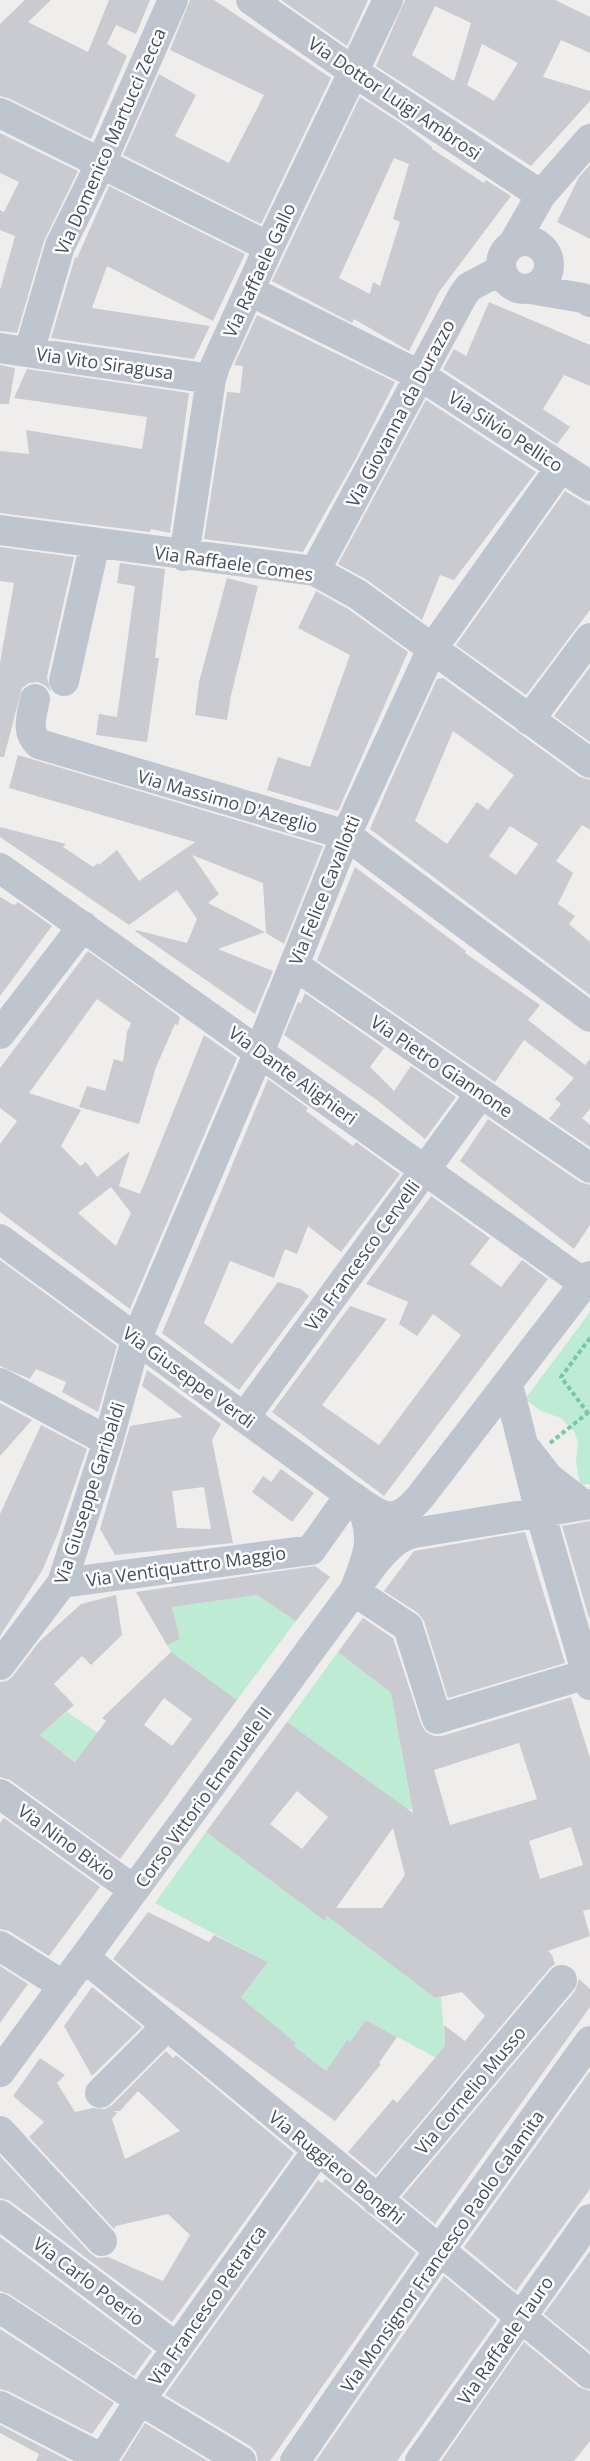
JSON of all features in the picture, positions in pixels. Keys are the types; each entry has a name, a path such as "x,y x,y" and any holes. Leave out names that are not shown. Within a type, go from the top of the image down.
{"street":[{"name":"Via Domenico Martucci Zecca","path":"29,352 60,246 101,163 173,0"},
{"name":"Via Dottor Luigi Ambrosi","path":"251,0 354,72 541,195"},
{"name":"Via Raffaele Gallo","path":"184,556 211,379 268,247 388,0"},
{"path":"0,113 268,247"},
{"path":"586,300 515,287 504,277 507,257 541,195 590,139"},
{"path":"530,289 543,281 549,267 541,195"},
{"path":"507,257 528,241 535,243 586,300"},
{"name":"Via Giovanna da Durazzo","path":"315,572 463,295 470,286 507,257"},
{"name":"Via Silvio Pellico","path":"250,291 421,376 590,486"},
{"name":"Via Vito Siragusa","path":"0,348 211,379"},
{"name":"Via Felice Cavallotti","path":"136,1340 260,1050 346,835 432,649 561,467"},
{"name":"Via Raffaele Comes","path":"0,530 315,572 357,594 590,763"},
{"path":"64,681 95,543"},
{"path":"529,720 590,638"},
{"name":"Via Massimo D'Azeglio","path":"35,699 29,730 32,737 47,748 346,835 590,1017"},
{"name":"Via Dante Alighieri","path":"0,867 425,1169 587,1280"},
{"path":"0,1034 83,926"},
{"name":"Via Pietro Giannone","path":"294,965 590,1168"},
{"name":"Via Francesco Cervelli","path":"244,1418 481,1093"},
{"name":"Via Giuseppe Verdi","path":"0,1239 362,1503"},
{"path":"362,1503 397,1516 411,1507 508,1385 587,1280"},
{"name":"Via Giuseppe Garibaldi","path":"2,1658 62,1583 108,1441 136,1340"},
{"path":"0,1383 108,1441"},
{"path":"362,1503 369,1526 370,1542 367,1559 354,1591 408,1627 437,1719 589,1677 540,1512 528,1452 508,1385"},
{"path":"528,1452 548,1477 587,1505"},
{"name":"Via Ventiquattro Maggio","path":"62,1583 311,1550 362,1503"},
{"path":"540,1512 587,1505"},
{"name":"Corso Vittorio Emanuele II","path":"0,2072 9,2039 64,1986 375,1562 395,1541 414,1533 540,1512"},
{"name":"Via Nino Bixio","path":"2,1799 134,1890"},
{"path":"0,1946 64,1986"},
{"name":"Via Ruggiero Bonghi","path":"85,1958 590,2374"},
{"name":"Via Cornelio Musso","path":"377,2200 562,1980"},
{"path":"100,2093 167,2026"},
{"name":"Via Monsignor Francesco Paolo Calamita","path":"295,2461 439,2251 590,2041"},
{"path":"0,2131 102,2241"},
{"name":"Via Francesco Petrarca","path":"101,2459 140,2400 317,2151"},
{"name":"Via Carlo Poerio","path":"0,2215 177,2348"},
{"name":"Via Raffaele Tauro","path":"420,2461 590,2219"},
{"path":"0,2308 140,2400 241,2461"},
{"path":"0,2406 101,2459"}],"path":[{"path":"528,1452 589,1414 561,1377 590,1338"}],"green space":[{"path":"590,1312 590,1484 580,1485 576,1462 578,1442 574,1431 561,1418 541,1411 525,1399"},
{"path":"257,1595 296,1621 237,1700 171,1652 167,1645 180,1639 172,1607"},
{"path":"338,1652 391,1693 412,1809 405,1810 287,1722"},
{"path":"67,1712 98,1733 94,1738 169,1794 150,1818 40,1735"},
{"path":"206,1832 324,1920 327,1916 435,1998 441,1997 446,2058 442,2061 366,2020 350,2042 347,2041 326,2071 294,2046 296,2043 240,2000 268,1962 155,1903"}],"building":[{"path":"25,0 51,0 28,22 88,52 109,0 150,0 136,34 116,25 107,44 127,56 91,139 0,96 0,24"},
{"path":"190,0 214,0 331,78 261,224 123,155 159,74 196,95 175,136 229,163 264,95 170,50"},
{"path":"281,0 368,0 347,46"},
{"path":"405,0 555,0 590,17 590,53 561,40 543,77 590,91 590,101 531,166 376,66","holes":["435,6 471,23 454,81 412,55","482,44 518,63 494,101 467,85"]},
{"path":"360,97 402,124 432,149 484,183 486,180 511,196 439,292 409,351 354,319 352,323 272,281","holes":["394,158 409,164 393,219 400,222 380,286 373,282 370,294 339,278"]},
{"path":"0,133 78,171 44,241 17,333 0,331 0,290 15,236 0,230 0,210 4,212 19,182 0,173"},
{"path":"590,165 590,239 557,222 579,177"},
{"path":"109,186 245,254 213,321 107,266 92,308 210,326 194,359 51,338 75,257 77,258"},
{"path":"489,302 590,345 590,386 564,375 543,409 570,427 557,444 443,369 454,349 466,356"},
{"path":"257,315 395,382 354,462 303,552 204,539 227,392 240,393 243,366 234,365"},
{"path":"0,365 15,368 9,404 0,404"},
{"path":"27,369 189,393 170,533 0,513 0,451 29,454 26,430 142,449 147,417 14,398"},
{"path":"426,400 536,472 454,580 440,575 422,620 367,580 338,564"},
{"path":"565,491 590,506 590,610 526,695 456,645"},
{"path":"0,547 74,557 47,677 51,692 38,682 29,683 22,688 4,757 0,757 0,663 14,583 0,581"},
{"path":"120,563 165,569 155,658 159,658 147,742 96,735 99,714 117,717 135,586 117,583"},
{"path":"227,578 258,586 227,720 195,715 199,682"},
{"path":"316,591 348,609 408,652 338,811 267,790 278,757 310,767 350,655 298,628"},
{"path":"590,667 590,742 554,716"},
{"path":"443,678 580,777 590,780 590,830 582,825 556,861 573,873 558,904 575,916 569,924 590,942 590,995 370,829 437,679","holes":["453,731 514,775 488,810 477,802 447,844 415,821","510,826 538,844 516,875 489,856"]},
{"path":"18,755 323,846 284,944 266,933 263,883 192,855 219,894 208,903 265,932 218,949 273,971 255,1014 135,931 187,943 197,919 177,890 129,925 0,837 0,827 66,844 63,847 93,867 98,863 99,865 117,850 139,881 195,842 9,788"},
{"path":"355,867 466,951 465,953 540,1005 528,1020 585,1065 590,1059 590,1109 582,1118 590,1125 590,1147 549,1119 561,1104 555,1099 574,1078 524,1040 495,1082 317,960"},
{"path":"0,897 14,905 18,902 52,926 0,996"},
{"path":"88,951 180,1017 156,1067 139,1124 79,1107 87,1086 105,1091 114,1059 123,1062 127,1032 131,1023 97,999 29,1093 81,1110 61,1146 80,1166 86,1162 97,1177 130,1151 119,1186 140,1194 204,1035 237,1058 130,1309 0,1212 0,1144 17,1121 0,1108 0,1068","holes":["111,1187 131,1213 116,1246 78,1213"]},
{"path":"305,993 384,1048 370,1067 394,1091 411,1066 456,1097 425,1139 377,1100 284,1035 298,1002 301,1003"},
{"path":"268,1079 308,1108 306,1111 353,1146 356,1142 400,1174 341,1252 308,1226 297,1254 285,1249 274,1278 230,1261 204,1323 232,1344 278,1282 301,1289 309,1296 239,1390 162,1333"},
{"path":"488,1119 580,1182 590,1185 590,1225 574,1249 460,1161"},
{"path":"431,1196 490,1238 470,1264 501,1287 522,1260 548,1279 384,1496 272,1412 350,1306 387,1319 322,1405 379,1445 461,1335 433,1314 417,1336 399,1324 408,1302 366,1284"},
{"path":"0,1260 117,1346 98,1412 62,1392 66,1382 36,1369 30,1379 0,1366"},
{"path":"147,1370 221,1424 212,1440 233,1543 115,1555 100,1529 130,1426 183,1417 142,1386","holes":["204,1487 211,1529 177,1528 172,1491"]},
{"path":"0,1403 32,1420 0,1456"},
{"path":"41,1425 87,1449 58,1533 42,1571 0,1636 0,1514"},
{"path":"281,1469 314,1493 292,1522 252,1492 263,1476 271,1482"},
{"path":"590,1521 590,1618 589,1618 562,1526"},
{"path":"525,1532 565,1663 448,1698 424,1621 418,1613 384,1591 414,1551"},
{"path":"315,1566 330,1577 296,1621 257,1595 172,1607 180,1639 167,1645 136,1592"},
{"path":"116,1595 122,1635 91,1665 82,1656 54,1684 74,1705 40,1735 75,1762 106,1721 102,1718 171,1652 237,1700 120,1859 10,1780 0,1777 0,1682 7,1681 13,1676 39,1642 81,1604","holes":["164,1698 192,1719 172,1746 144,1725"]},
{"path":"363,1618 393,1638 421,1724 426,1732 434,1736 442,1736 571,1697 590,1758 590,1909 583,1911 590,1936 548,1951 555,1964 376,2175 348,2152 393,2099 397,2103 445,2046 444,2025 465,2041 485,2016 462,1992 435,1998 327,1916 325,1921 206,1832 287,1722 413,1813 391,1693 338,1652","holes":["519,1743 537,1799 450,1825 434,1770","297,1791 328,1817 302,1849 270,1824","571,1827 583,1865 540,1879 529,1841","393,1828 405,1875 382,1908 336,1908"]},
{"path":"4,1818 100,1887 49,1956 9,1931 0,1929 0,1823"},
{"path":"148,1912 209,1942 214,1935 268,1962 241,1998 296,2043 294,2046 326,2071 347,2040 350,2042 366,2020 397,2037 379,2063 381,2064 335,2121 113,1959"},
{"path":"0,1966 28,1984 0,2023"},
{"path":"579,1979 590,1989 590,2007 435,2224 402,2197 575,1991"},
{"path":"92,1987 142,2027 92,2076 64,2026"},
{"path":"166,2051 173,2058 176,2055 294,2153 172,2322 10,2201 0,2198 0,2156 90,2253 97,2258 108,2257 163,2281 190,2235 168,2214 116,2226 114,2229 29,2137 44,2122 13,2096 40,2058 65,2075 57,2083 75,2112 93,2108 105,2109 112,2105","holes":["138,2091 180,2131 125,2159 112,2119 117,2113 114,2111 120,2111"]},
{"path":"590,2071 590,2189 516,2291 464,2247"},
{"path":"326,2179 416,2253 270,2461 258,2461 256,2452 250,2446 165,2395 318,2180 322,2183"},
{"path":"0,2237 152,2351 134,2376 9,2294 0,2291"},
{"path":"590,2251 590,2352 544,2314"},
{"path":"444,2276 497,2320 397,2461 316,2461"},
{"path":"0,2329 114,2403 92,2434 0,2389"},
{"path":"524,2342 579,2387 590,2391 590,2441 574,2461 441,2461"},
{"path":"145,2423 208,2461 121,2461"},
{"path":"0,2425 69,2461 36,2461 39,2454 0,2433"}]}
